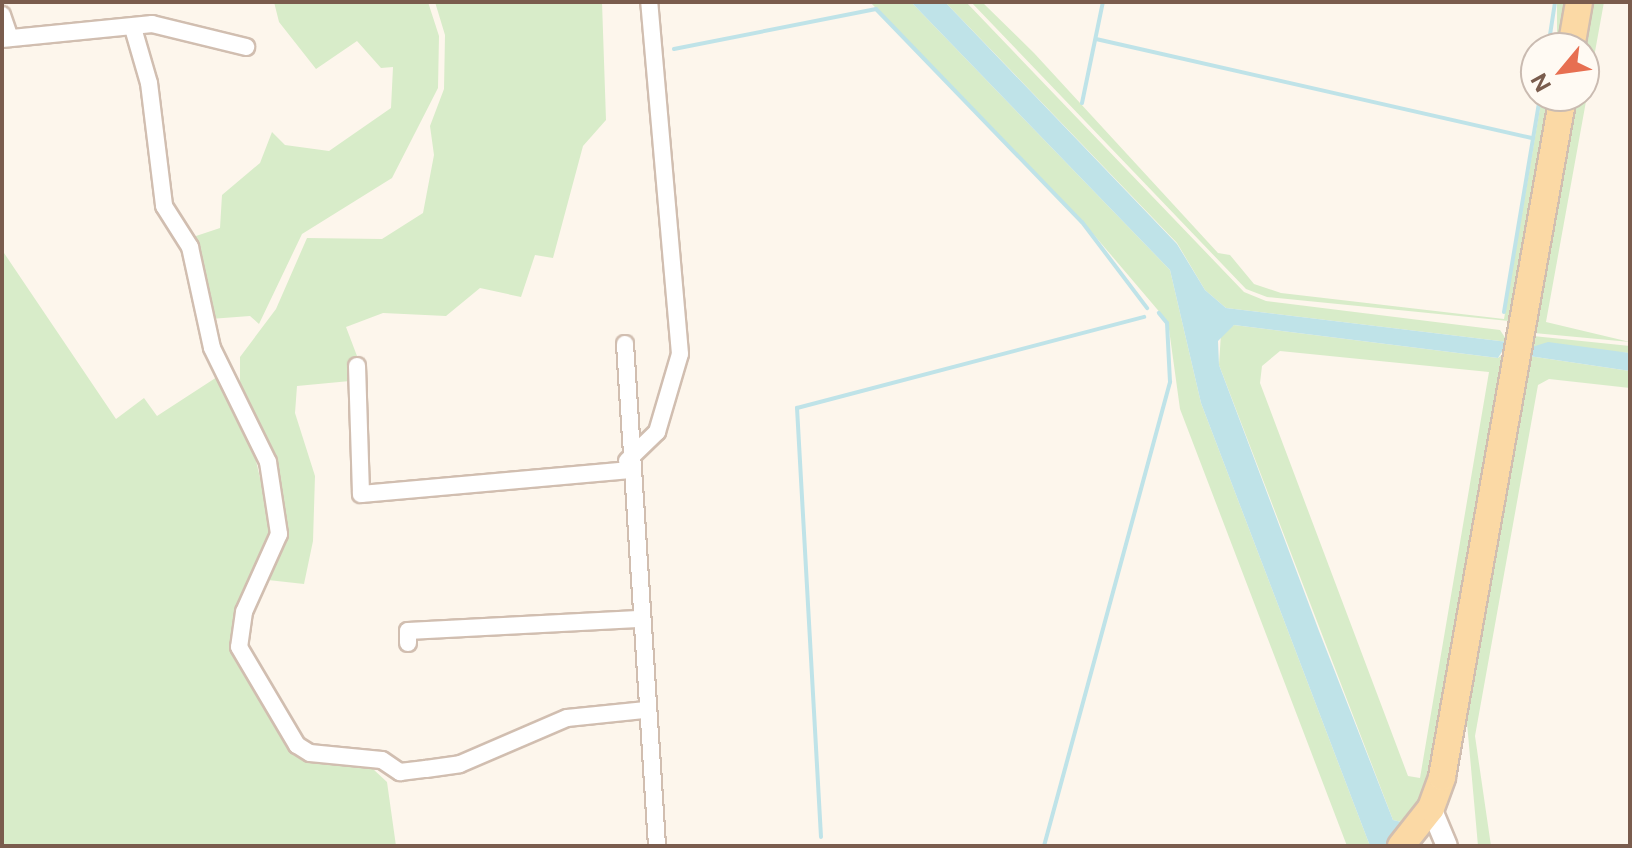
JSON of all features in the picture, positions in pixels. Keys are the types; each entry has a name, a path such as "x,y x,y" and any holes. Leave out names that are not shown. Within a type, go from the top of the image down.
{"main road":[{"path":"1574,32 1579,2"},
{"path":"1405,842 1431,808 1520,349 1560,112"}],"street":[{"path":"357,366 361,494 628,466 657,432 680,354 649,2"},
{"path":"2,15 6,38 178,26 246,47"},
{"path":"133,28 149,83 164,206 190,247 212,348 268,462 279,534 244,612 239,647 297,745 310,753 382,760 400,772 460,764 567,718 644,710"},
{"path":"625,344 628,466 644,710 657,846"},
{"path":"408,643 408,631 638,619"},
{"path":"1431,808 1447,846"}],"green space":[{"path":"274,2 428,2 439,36 438,88 392,178 302,234 259,324 250,316 210,319 190,238 220,228 222,195 260,163 272,132 285,145 329,151 391,108 393,67 381,68 357,41 316,69 279,22"},
{"path":"435,2 602,2 606,120 583,146 553,258 535,255 521,297 480,288 446,316 383,313 346,327 357,356 350,381 297,386 295,413 315,476 313,541 304,584 268,580 285,542 283,509 240,387 240,357 276,309 307,238 382,239 423,213 434,155 430,126 444,89 445,35"},
{"path":"870,2 911,2 1170,270 1201,403 1370,846 1347,846 1180,409 1168,322 1083,222"},
{"path":"945,2 966,2 1244,292 1266,301 1500,330 1508,342 1226,308 1205,290 1177,243"},
{"path":"971,2 982,2 1034,53 1218,253 1230,255 1254,284 1281,293 1504,319 1539,112 1549,112 1509,321 1267,297 1246,289"},
{"path":"1557,2 1567,2 1567,32 1557,32"},
{"path":"1588,2 1604,2 1599,32 1587,32"},
{"path":"1569,112 1584,112 1546,322 1630,342 1534,333"},
{"path":"2,250 116,419 144,398 157,416 217,377 245,414 273,533 234,646 250,683 297,750 373,769 387,782 396,846 2,846"},
{"path":"1234,325 1498,358 1506,352 1426,798 1406,823 1393,820 1219,365 1221,333","holes":["1280,351 1489,372 1420,778 1408,776 1260,383 1262,366"]},
{"path":"1533,336 1630,346 1630,353 1532,347"},
{"path":"1529,356 1630,371 1630,388 1549,379 1538,385 1475,736 1491,846 1478,846 1466,712"}],"water":[{"path":"911,2 945,2 1177,244 1205,290 1226,308 1508,342 1498,358 1234,325 1218,341 1219,365 1319,631 1393,820 1406,823 1386,846 1370,846 1201,403 1170,270"},
{"path":"1548,342 1630,353 1630,371 1529,356 1532,347"}],"waterway":[{"path":"1082,103 1103,2"},
{"path":"1550,32 1555,2"},
{"path":"674,49 876,9 1082,222 1147,308"},
{"path":"1096,39 1533,138"},
{"path":"1504,312 1537,112"},
{"path":"1044,846 1170,382 1167,323 1159,313"},
{"path":"821,837 797,408 1144,317"}]}
